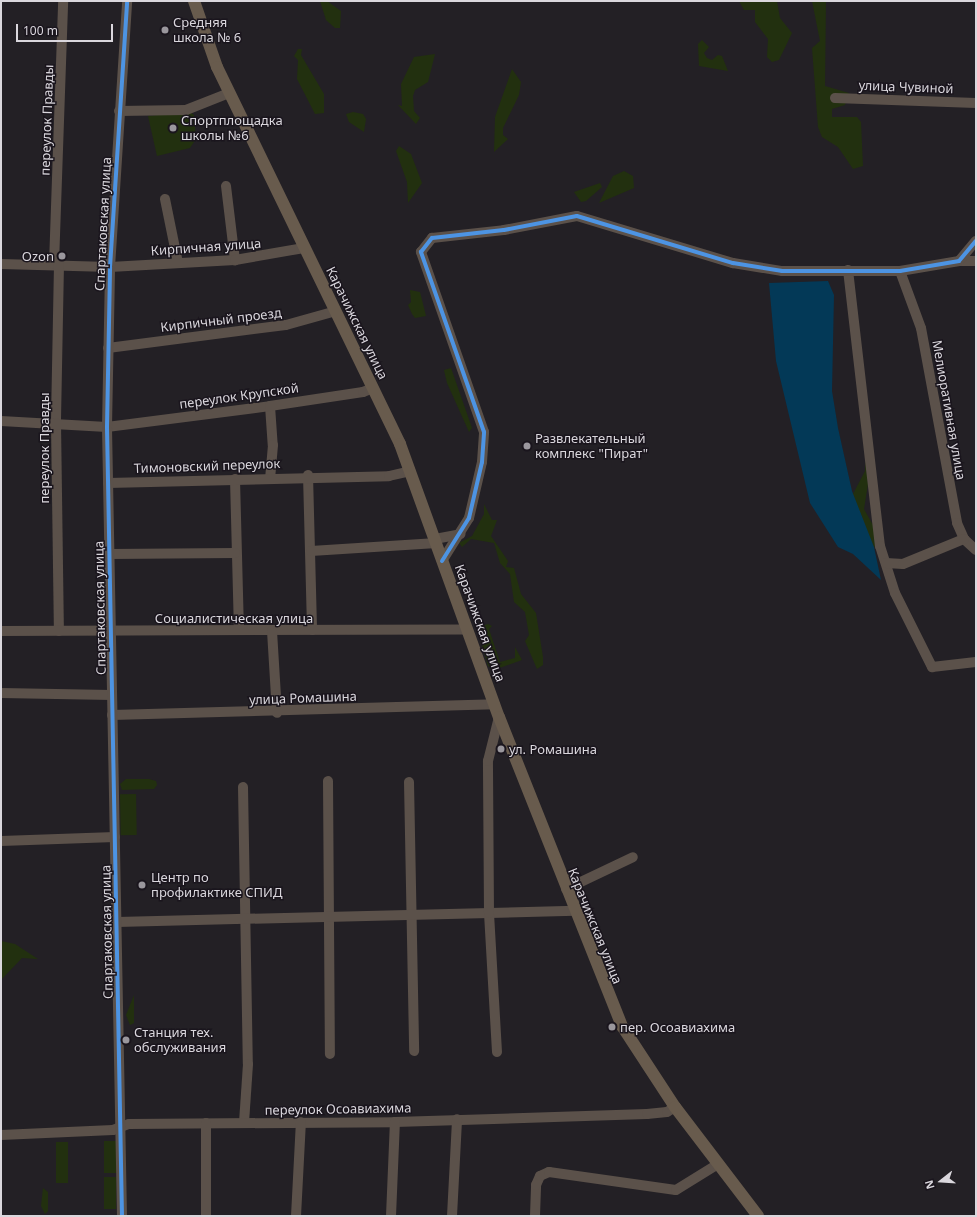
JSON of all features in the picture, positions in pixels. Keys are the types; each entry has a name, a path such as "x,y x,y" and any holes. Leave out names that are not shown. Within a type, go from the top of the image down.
{"main road":[{"name":"Карачижская улица","path":"194,1 229,93 373,388 410,472 494,704 566,890 622,1026 675,1107 758,1216"}],"street":[{"name":"переулок Правды","path":"59,631 56,423 56,264 63,1"},
{"name":"Спартаковская улица","path":"122,1216 107,426 110,266 127,1"},
{"path":"120,111 186,110 229,93"},
{"name":"улица Чувиной","path":"835,98 976,103"},
{"path":"226,186 235,260"},
{"path":"165,199 178,263"},
{"path":"442,561 461,534 468,518 482,462 484,432 421,252 432,238 504,230 577,216 733,263 782,270 900,271 959,261 976,261"},
{"path":"959,261 976,241"},
{"name":"Кирпичная улица","path":"1,264 110,266 235,260 304,248"},
{"path":"848,270 875,512 886,563 904,613 932,667 976,662"},
{"name":"Мелиоративная улица","path":"900,271 921,328 952,502 964,540"},
{"name":"Кирпичный проезд","path":"108,348 286,325 336,311"},
{"name":"переулок Крупской","path":"1,421 107,426 270,406 364,392 373,388"},
{"path":"270,406 273,445 270,477"},
{"name":"Тимоновский переулок","path":"108,483 308,475 389,476 410,472"},
{"path":"308,475 312,630"},
{"path":"234,479 238,630"},
{"path":"311,551 436,541 461,534"},
{"path":"886,563 903,564 964,540 976,550"},
{"path":"110,554 235,553"},
{"name":"Социалистическая улица","path":"1,631 466,629"},
{"path":"272,631 277,712"},
{"path":"1,693 112,695"},
{"name":"улица Ромашина","path":"112,715 277,712 494,704"},
{"path":"497,1052 490,913 488,760 499,717"},
{"path":"328,781 330,1054"},
{"path":"409,782 410,915 414,1051"},
{"path":"243,787 244,917 248,1064 244,1122"},
{"path":"1,841 115,837"},
{"path":"566,890 633,857"},
{"path":"117,922 244,917 575,911"},
{"name":"переулок Осоавиахима","path":"1,1135 206,1123 395,1122 646,1114 666,1112 675,1107"},
{"path":"452,1216 457,1119"},
{"path":"296,1216 301,1122"},
{"path":"391,1216 395,1122"},
{"path":"206,1123 206,1216"},
{"path":"534,1216 536,1185 540,1176 549,1172 676,1190 718,1164"}],"green space":[{"path":"320,1 327,1 341,11 340,28 335,28 326,20"},
{"path":"739,1 777,1 780,18 792,33 779,60 772,62 767,57 768,39 755,22 755,10 744,10"},
{"path":"812,1 826,1 825,86 849,93 845,105 832,109 832,117 857,117 861,122 863,166 853,169 838,147 822,137 818,127 812,48 820,41"},
{"path":"702,40 709,47 704,53 707,58 712,60 718,55 722,56 728,71 699,66 698,44"},
{"path":"298,49 302,49 301,55 324,94 324,113 315,114 297,79 298,60 294,56"},
{"path":"435,54 428,82 415,90 413,96 414,111 420,118 416,124 398,105 402,106 401,84 414,57"},
{"path":"512,69 521,82 519,95 503,128 503,135 508,139 494,152 495,117"},
{"name":"Спортплощадка школы №6","path":"190,112 194,115 196,139 190,148 157,156 148,116"},
{"path":"353,112 363,114 366,119 364,132 349,122 346,114"},
{"path":"399,146 411,154 422,183 408,203 407,182 396,151"},
{"path":"624,171 633,176 634,188 599,203 613,176"},
{"path":"600,183 602,187 586,201 581,202 574,192"},
{"path":"410,290 420,292 426,316 415,318 412,314 408,305 411,302"},
{"path":"451,368 472,428 469,432 447,383 444,370"},
{"path":"865,460 868,484 864,509 874,527 877,548 870,545 854,503 853,494 865,471"},
{"path":"484,504 492,520 497,520 491,536 508,561 506,567 514,568 521,594 536,613 543,657 543,665 537,669 525,641 529,635 525,612 514,602 510,574 500,563 494,543 471,539 462,547 459,543 472,536 484,514"},
{"path":"488,624 492,626 489,629 500,662 515,658 515,647 522,660 494,670 488,666 479,635 479,627"},
{"path":"126,779 149,779 156,781 157,785 154,789 122,790 120,784"},
{"path":"120,794 136,794 137,835 121,835"},
{"path":"1,941 15,944 38,959 22,958 1,980"},
{"path":"134,995 134,1023 130,1025 126,1015"},
{"path":"104,1141 116,1141 116,1173 104,1173"},
{"path":"56,1142 68,1142 68,1183 56,1183"},
{"path":"104,1177 116,1177 116,1209 104,1209"},
{"path":"43,1188 48,1192 48,1211 45,1214 41,1206"}],"water":[{"path":"828,281 834,295 832,391 838,428 852,491 874,547 881,580 853,554 838,547 810,503 776,361 769,283"}],"cycle path":[{"path":"122,1216 107,427 110,267 127,1"},
{"path":"442,561 469,518 482,462 484,432 421,252 432,238 504,230 577,216 733,263 782,271 900,271 959,261 976,241"}],"place":[{"name":"Средняя школа № 6","path":"165,30"},
{"name":"Спортплощадка школы №6","path":"173,128"},
{"name":"Ozon","path":"62,256"},
{"name":"Развлекательный комплекс \"Пират\"","path":"527,446"},
{"name":"ул. Ромашина","path":"501,749"},
{"name":"Центр по профилактике СПИД","path":"142,885"},
{"name":"пер. Осоавиахима","path":"612,1027"},
{"name":"Станция тех. обслуживания","path":"126,1040"}]}
